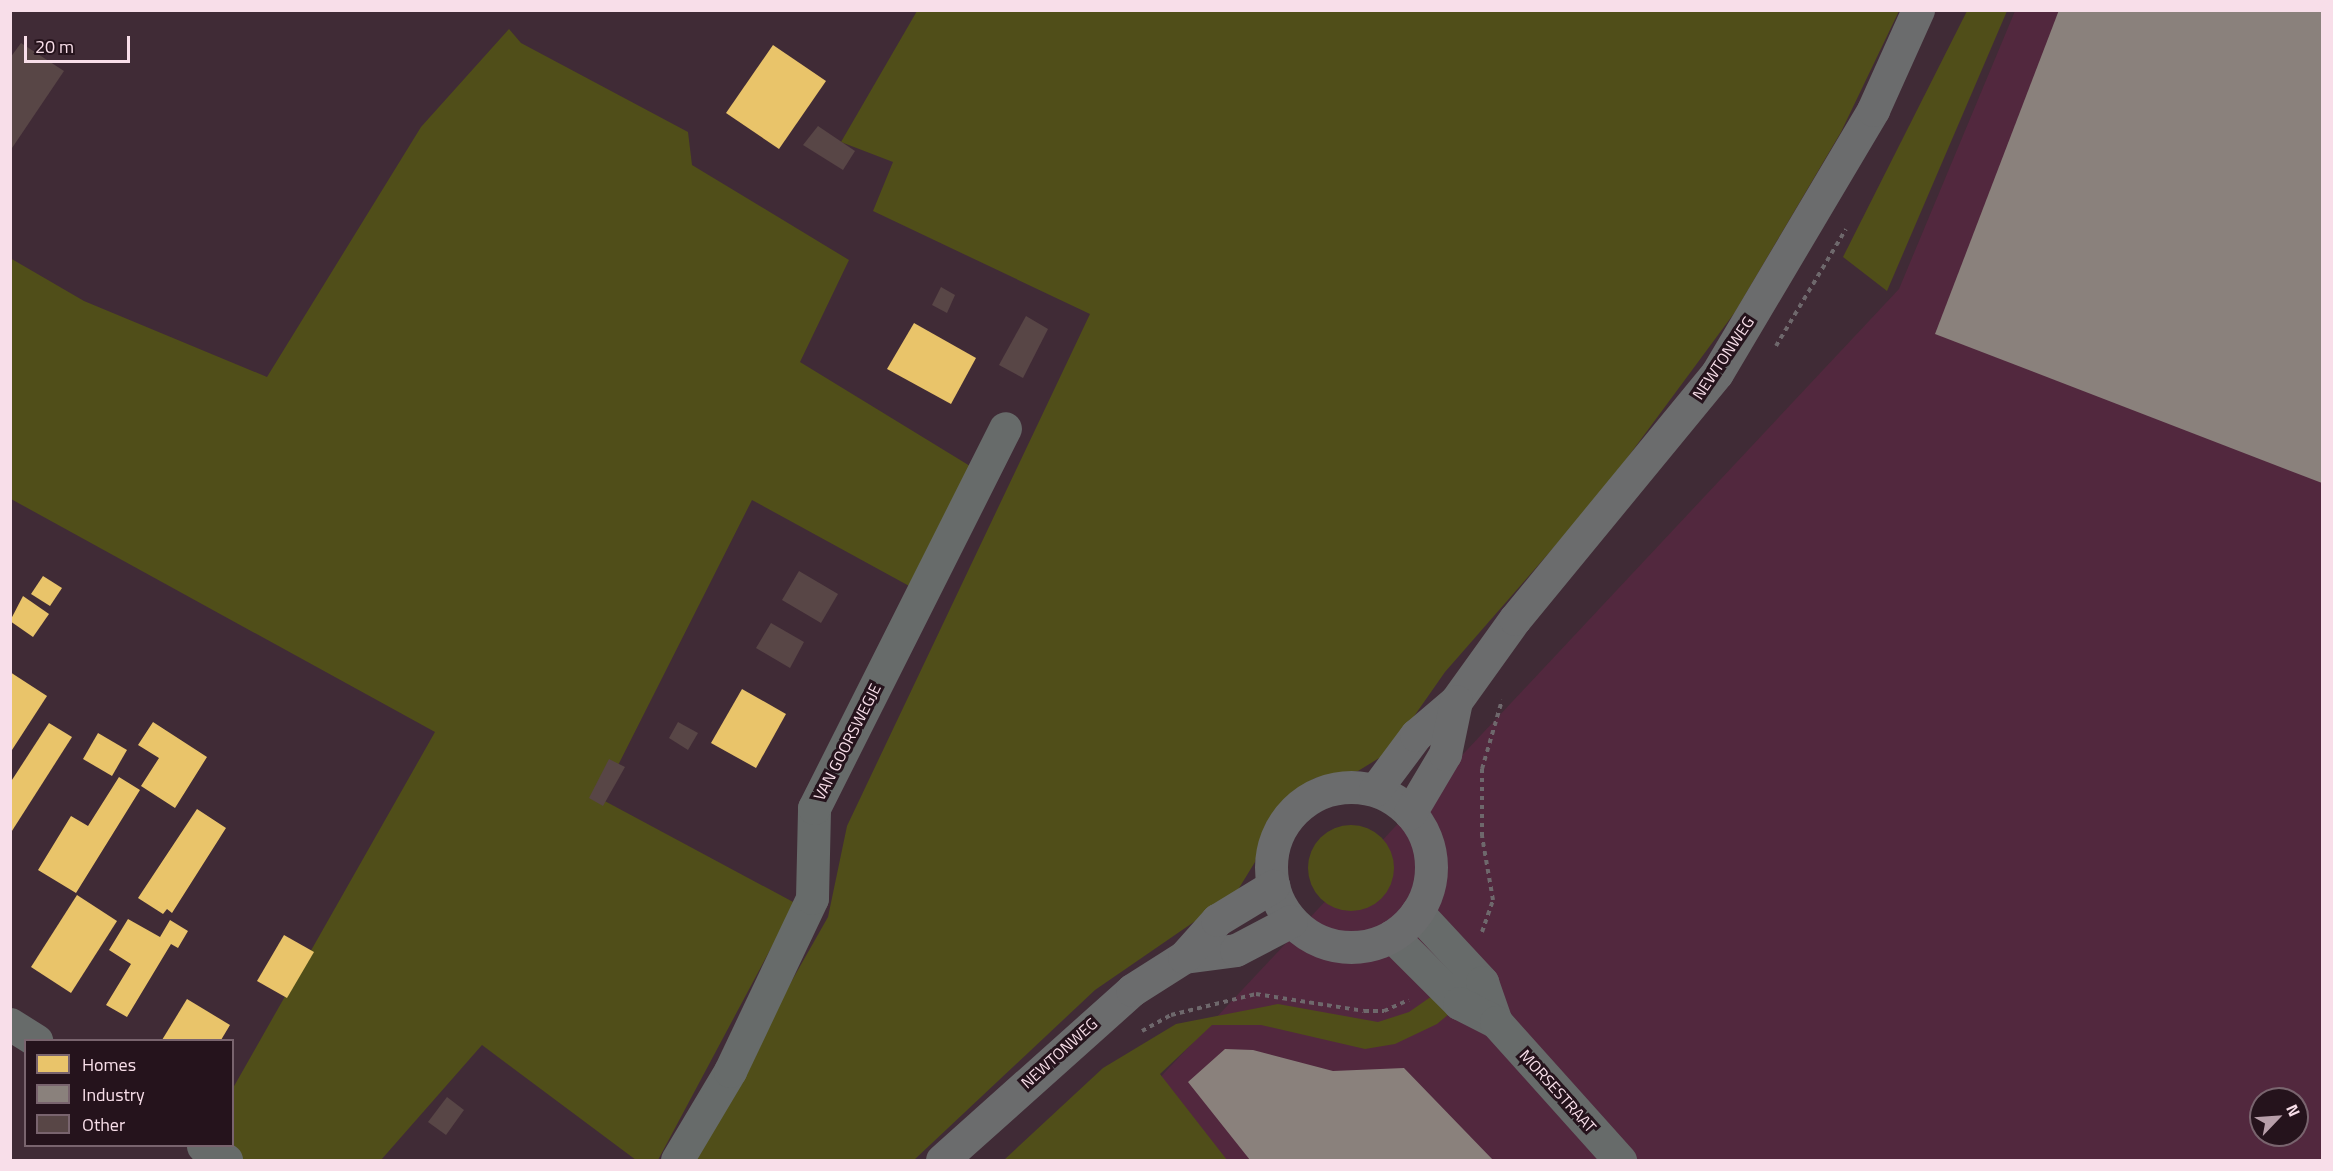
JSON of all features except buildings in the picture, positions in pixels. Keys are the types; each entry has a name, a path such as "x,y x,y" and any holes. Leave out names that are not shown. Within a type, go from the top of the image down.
{"main road":[{"name":"NEWTONWEG","path":"1375,790 1416,735 1456,701 1515,619 1717,373 1873,110 1918,10"},
{"name":"NEWTONWEG","path":"1410,813 1445,754 1456,701"},
{"path":"1338,789 1375,790 1410,813 1424,836 1431,861 1428,888 1417,912 1392,936 1372,945 1328,944 1291,921 1273,886 1271,858 1279,831 1296,808 1338,789"},
{"name":"NEWTONWEG","path":"942,1161 1132,990 1184,957 1217,920 1273,886"},
{"name":"NEWTONWEG","path":"1184,957 1236,950 1291,921"}],"street":[{"name":"VAN GOORSWEGJE","path":"677,1161 730,1071 812,898 814,808 1005,428"},
{"name":"MORSESTRAAT","path":"1417,912 1482,982 1496,1022"},
{"name":"MORSESTRAAT","path":"1392,936 1459,1003 1496,1022 1620,1161"},
{"path":"10,1024 33,1039"},
{"path":"205,1147 226,1161"}],"shaded area":[{"path":"917,11 1899,11 1841,132 1735,312 1602,492 1445,672 1389,752 1358,771 1315,778 1292,792 1266,823 1255,862 1236,893 1095,990 914,1160 690,1160 828,917 847,826 1090,314 873,211 893,162 841,142"},
{"path":"1967,11 2007,11 1887,291 1843,257"},
{"path":"2015,11 2322,11 2322,1160 1212,1160 1153,1085 1899,289"},
{"path":"509,29 521,43 688,132 692,165 849,260 800,362 970,466 911,587 752,500 601,799 795,903 658,1160 636,1160 482,1045 381,1160 243,1160 221,1147 234,1147 234,1086 435,732 11,499 10,258 84,301 267,377 421,127"},
{"path":"1351,825 1375,832 1387,844 1394,868 1387,892 1375,904 1351,911 1327,904 1315,892 1308,868 1315,844 1327,832"},
{"path":"1432,996 1449,1014 1437,1024 1395,1044 1365,1049 1261,1025 1212,1025 1160,1074 1227,1160 1004,1160 1103,1068 1176,1024 1278,1004 1378,1022 1409,1012"}]}
